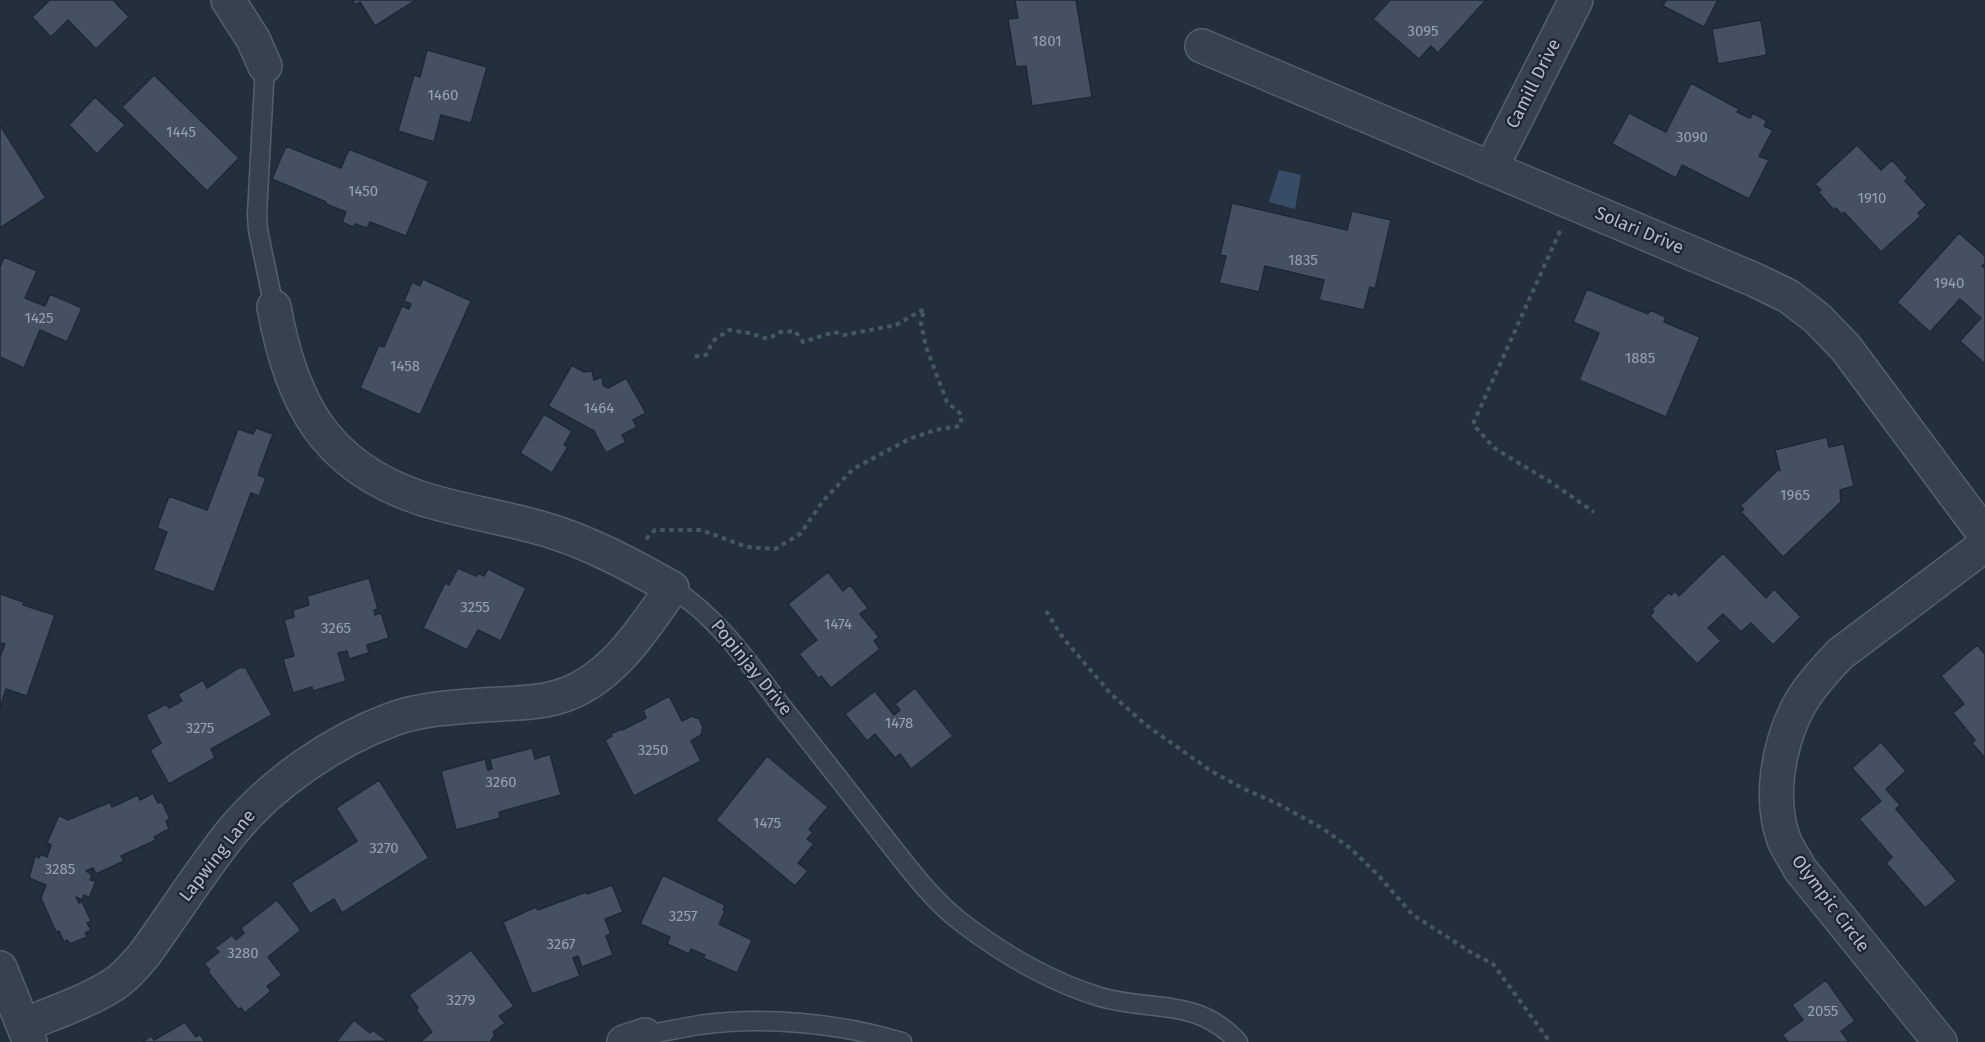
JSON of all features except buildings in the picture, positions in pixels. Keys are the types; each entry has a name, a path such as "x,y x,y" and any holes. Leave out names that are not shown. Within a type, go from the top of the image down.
{"street":[{"path":"228,0 253,39 265,66"},
{"name":"Camill Drive","path":"1491,168 1576,0"},
{"name":"Solari Drive","path":"1202,46 1788,296 1817,318 1846,348 1985,535"},
{"name":"Popinjay Drive","path":"274,307 281,346 300,400 317,426 339,452 362,471 389,486 421,498 546,530 586,544 626,562 672,588"},
{"name":"Olympic Circle","path":"1940,1042 1800,869 1784,840 1777,809 1778,775 1785,742 1797,709 1819,676 1840,654 1985,545"},
{"name":"Lapwing Lane","path":"27,1034 114,984 128,973 144,955 232,833 254,808 319,758 357,735 395,718 435,710 541,701 565,695 591,682 613,663 637,636 672,588"},
{"path":"0,968 27,1034"}],"lane":[{"path":"265,66 257,214 258,230 274,307"},
{"name":"Popinjay Drive","path":"672,588 692,601 728,637 896,853 931,893 960,921 1030,969 1062,984 1132,1005 1191,1011 1212,1020 1227,1030 1238,1042"},
{"path":"634,1039 702,1025 778,1022 826,1026 902,1042"}],"path":[{"path":"1572,203 1473,424 1494,448 1594,512"},
{"path":"626,562 655,530 701,530 747,547 775,549 800,534 823,501 853,470 909,439 935,430 960,426 962,415 947,402 926,347 921,323 924,309 897,325 844,335 834,332 803,342 795,331 780,332 768,339 729,330 713,341 706,355 692,357"},
{"path":"1046,611 1063,638 1111,694 1146,725 1210,771 1323,828 1350,848 1378,875 1413,915 1493,964 1550,1042"}],"water":[{"path":"1279,170 1301,175 1295,209 1269,202"}]}
